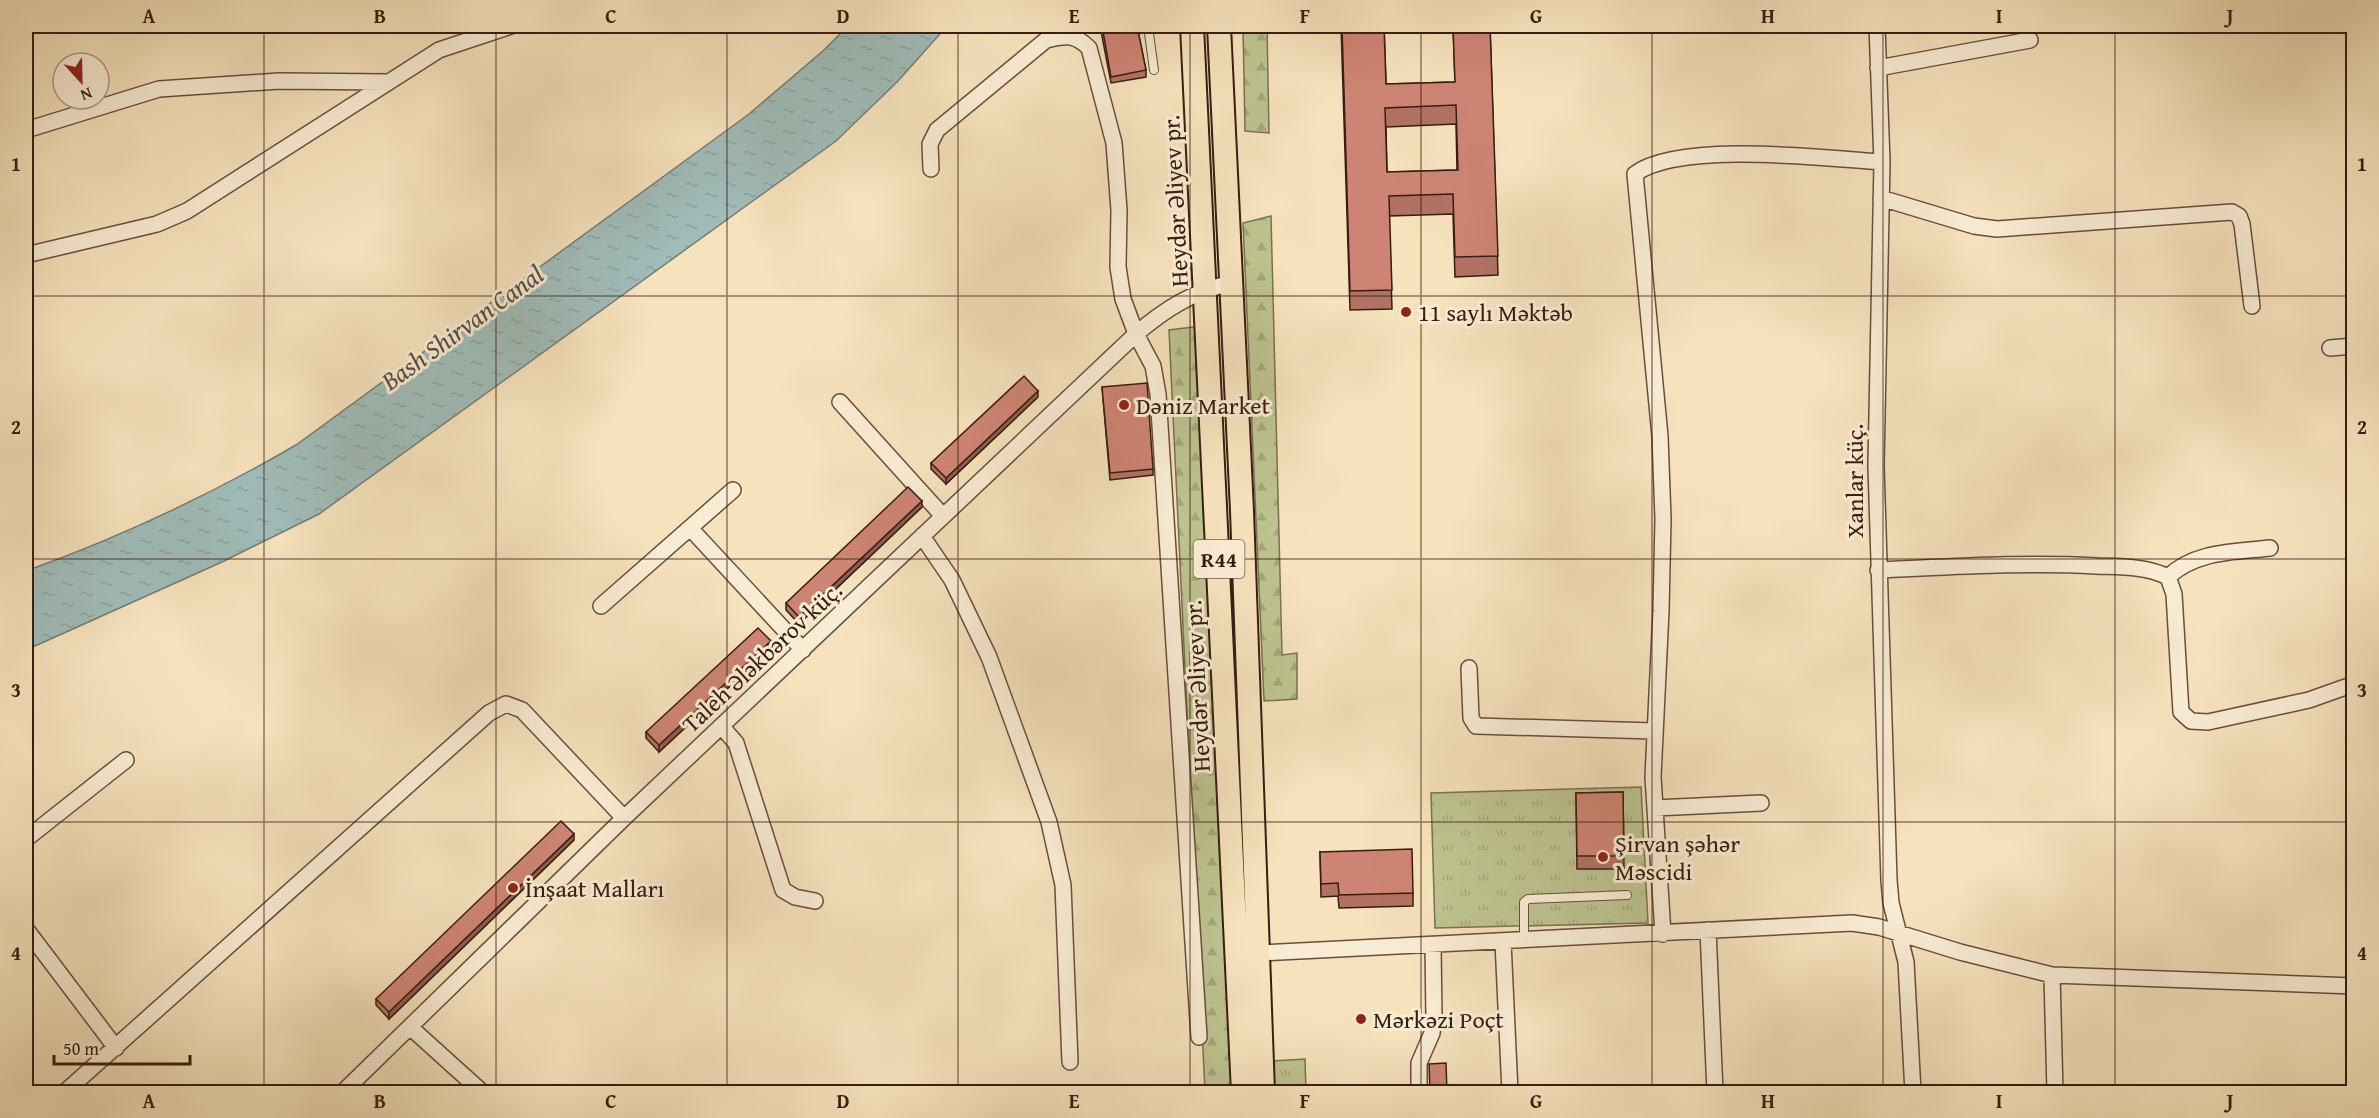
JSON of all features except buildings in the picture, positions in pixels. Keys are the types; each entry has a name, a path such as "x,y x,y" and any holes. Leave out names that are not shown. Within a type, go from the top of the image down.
{"main road":[{"name":"Heydər Əliyev pr.","path":"1192,26 1243,1092"},
{"name":"Heydər Əliyev pr.","path":"1219,26 1263,1092"}],"street":[{"path":"26,255 157,224 187,212 439,50 511,26"},
{"name":"Xanlar küç.","path":"1877,26 1882,162 1875,466 1878,570 1889,880 1891,903 1909,994 1913,1092"},
{"path":"931,169 930,144 937,130 1046,40 1064,35 1078,38 1089,48 1114,143 1119,210 1118,267 1123,299 1136,334 1153,366 1158,394 1199,1037"},
{"path":"1878,68 2030,40"},
{"path":"26,130 159,89 279,81 388,82"},
{"path":"1663,934 1655,808 1654,731 1661,611 1663,519 1660,436 1635,174 1648,164 1738,153 1882,162"},
{"path":"1881,198 1974,226 1996,229 2232,212 2239,216 2242,224 2252,306"},
{"name":"Taleh Ələkbərov küç.","path":"343,1092 624,818 1136,334 1179,301 1206,288 1231,283"},
{"path":"2330,348 2354,346"},
{"path":"840,402 942,515"},
{"path":"601,606 734,490"},
{"path":"690,528 804,650"},
{"path":"922,536 952,580 989,657 1049,822 1063,885 1070,1062"},
{"path":"2168,577 2181,565 2204,556 2270,548"},
{"path":"1878,570 2056,564 2128,567 2156,572 2168,577 2174,594 2181,712 2191,721 2208,722 2309,700 2354,684"},
{"path":"1469,668 1471,718 1476,726 1654,731"},
{"path":"65,1092 489,713 506,704 522,710 624,818"},
{"path":"722,727 736,743 783,890 795,897 815,901"},
{"path":"26,839 126,760"},
{"path":"1655,808 1761,803"},
{"path":"1258,953 1852,923 1879,927 1899,935 2052,975 2354,986"},
{"path":"26,929 116,1048"},
{"path":"1708,930 1715,1092"},
{"path":"1503,942 1510,1092"},
{"path":"1419,1092 1419,1063 1432,1033 1434,1019 1432,945"},
{"path":"2052,975 2055,1092"},
{"path":"410,1027 482,1092"}],"lane":[{"path":"1148,26 1154,70"},
{"path":"1524,940 1524,902 1528,899 1627,895"}],"green space":[{"path":"1243,26 1267,26 1269,133 1245,131"},
{"path":"1271,216 1282,655 1297,653 1297,699 1264,701 1243,223"},
{"path":"1201,326 1234,1092 1205,1092 1169,330"},
{"path":"1641,787 1648,923 1435,928 1431,793"},
{"path":"1305,1059 1306,1092 1273,1092 1272,1061"}],"water":[{"name":"Bash Shirvan Canal","path":"848,26 947,26 898,81 836,141 319,514 222,562 26,650 26,571 164,514 296,445 749,114 824,50"}],"place":[{"name":"11 saylı Məktəb","path":"1406,312"},
{"name":"Dəniz Market","path":"1124,405"},
{"name":"Şirvan şəhər Məscidi","path":"1603,857"},
{"name":"İnşaat Malları","path":"513,888"},
{"name":"Mərkəzi Poçt","path":"1361,1019"}]}
